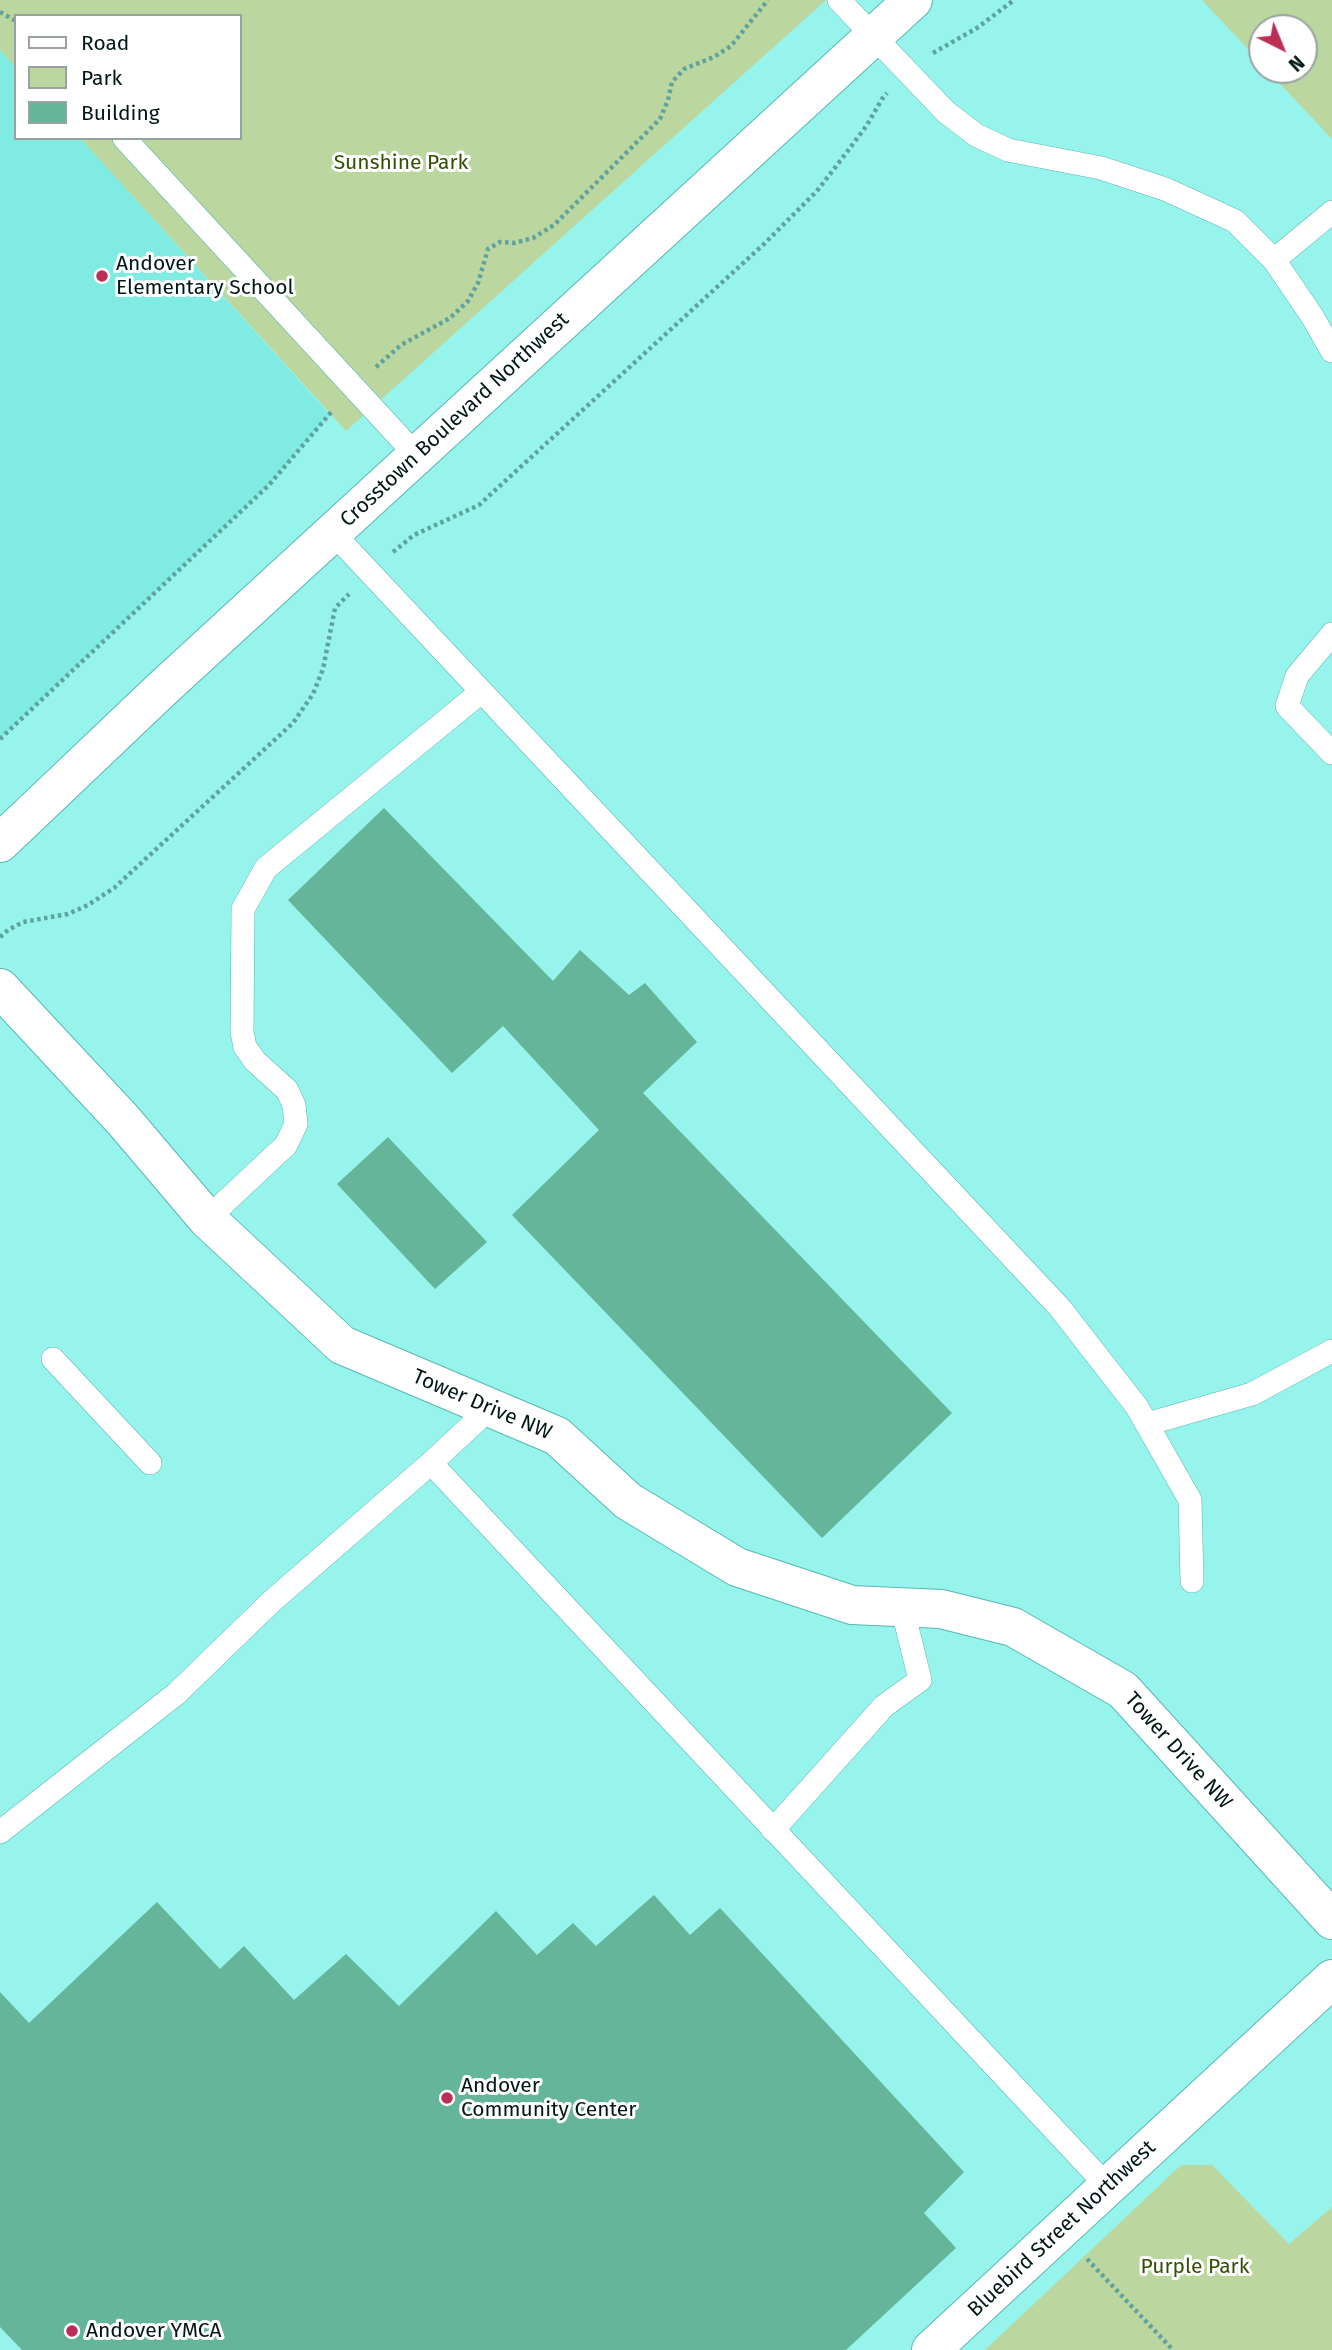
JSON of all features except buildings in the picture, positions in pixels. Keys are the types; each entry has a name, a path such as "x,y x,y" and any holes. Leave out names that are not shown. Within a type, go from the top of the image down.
{"street":[{"name":"Crosstown Boulevard Northwest","path":"0,843 332,532 913,0"},
{"name":"Tower Drive NW","path":"0,988 122,1120 207,1219 342,1345 557,1436 628,1501 737,1567 852,1605 941,1609 1013,1627 1123,1690 1332,1920"},
{"name":"Bluebird Street Northwest","path":"931,2350 1332,1979"}],"lane":[{"path":"839,0 946,112 976,135 1008,150 1101,168 1166,189 1235,222 1274,260 1332,351"},
{"path":"126,140 416,455"},
{"path":"1274,260 1332,212"},
{"path":"332,532 1060,1308 1138,1407 1190,1500 1192,1581"},
{"path":"1332,634 1297,676 1287,706 1332,753"},
{"path":"207,1219 286,1145 296,1124 294,1105 287,1090 255,1061 245,1047 242,1031 243,909 266,868 481,692"},
{"path":"1147,1424 1252,1394 1332,1351"},
{"path":"53,1359 150,1464"},
{"path":"0,1832 176,1694 272,1601 490,1408"},
{"path":"431,1463 1108,2187"},
{"path":"773,1829 884,1706 920,1681 902,1608"}],"path":[{"path":"374,368 401,345 450,318 468,301 478,283 488,248 500,242 514,243 533,238 554,225 660,119 672,82 684,69 714,57 731,46 768,0"},
{"path":"936,50 977,28 1014,0"},
{"path":"398,546 414,535 479,505 764,244 817,191 867,125 882,99"},
{"path":"0,738 269,485 336,407"},
{"path":"0,937 8,929 23,922 68,914 114,888 293,723 313,694 323,669 335,608"},
{"path":"1058,2233 1093,2264 1173,2350"}],"shaded area":[{"name":"Andover Elementary School","path":"0,50 14,66 14,140 82,140 330,415 269,485 0,739"}],"green space":[{"name":"Sunshine Park","path":"0,0 826,0 346,431 82,140 242,140 242,14 14,14 14,66 0,50"},
{"path":"1202,0 1332,0 1332,139 1280,84 1318,84 1318,14 1248,14 1248,49"},
{"name":"Purple Park","path":"1181,2165 1212,2165 1289,2244 1332,2207 1332,2350 985,2350"}],"place":[{"name":"Andover Elementary School","path":"102,276"},
{"name":"Andover Community Center","path":"447,2098"},
{"name":"Andover YMCA","path":"72,2331"}]}
